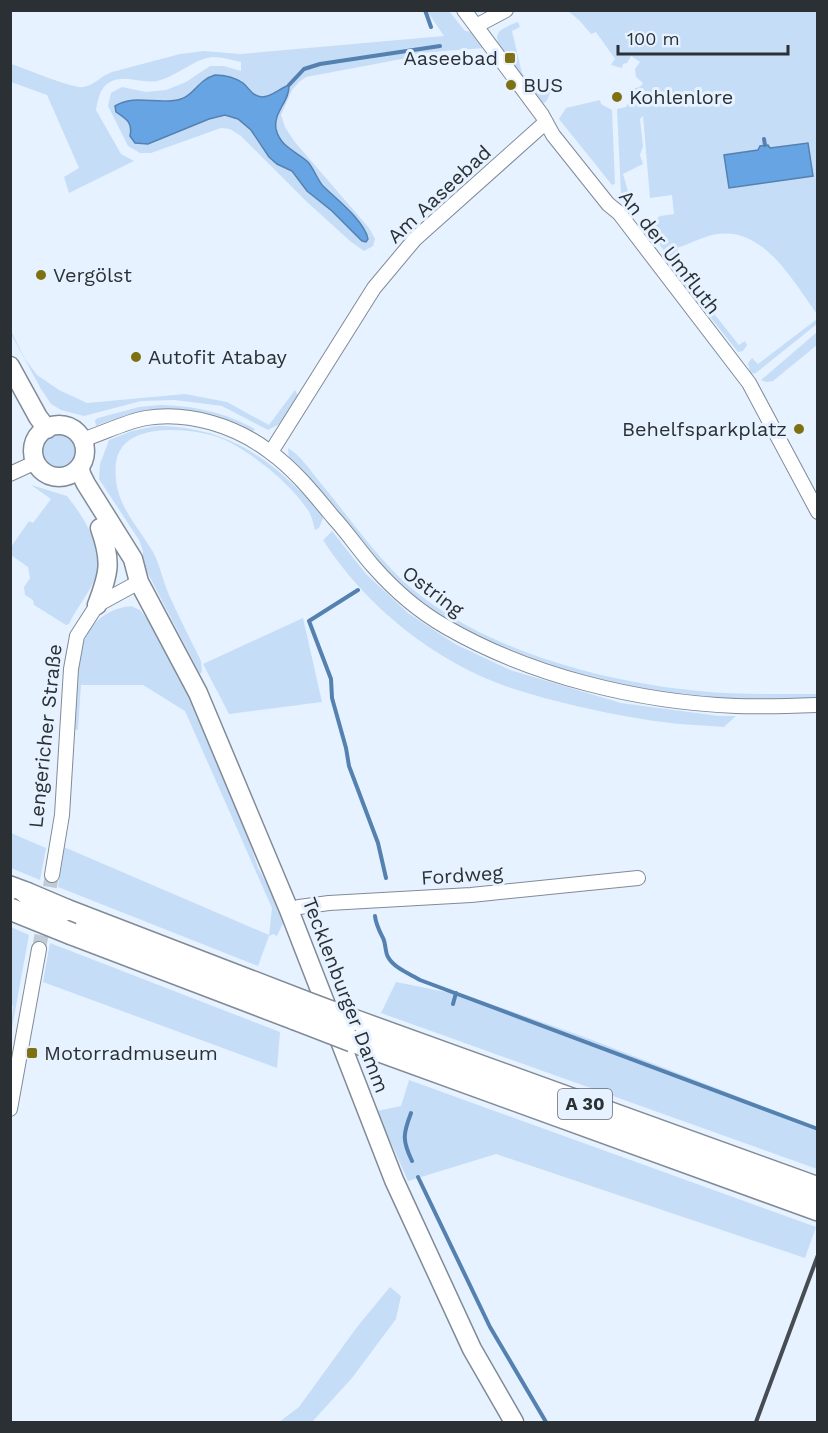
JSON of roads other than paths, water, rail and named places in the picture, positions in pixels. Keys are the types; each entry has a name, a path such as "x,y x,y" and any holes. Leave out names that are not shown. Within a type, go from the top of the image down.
{"highway":[{"name":"A 30","path":"18,890 300,1011"},
{"name":"A 30","path":"10,909 72,934 300,1011 817,1209"},
{"name":"A 30","path":"353,1031 818,1188"}],"main road":[{"path":"10,366 47,429"},
{"path":"63,426 78,433 82,440 85,454 80,467 69,475 62,477 46,474 36,462 34,447 41,433 47,429 63,426"},
{"name":"Tecklenburger Damm","path":"80,467 86,484 133,560 139,582 198,693 289,910 394,1180 472,1349 514,1422"},
{"name":"Tecklenburger Damm","path":"62,477 76,490 123,566 139,582"},
{"name":"Lengericher Straße","path":"97,605 106,581 109,563 100,528"}],"street":[{"name":"An der Umfluth","path":"464,10 546,122 553,135 608,204 619,213 749,383 818,512"},
{"path":"476,26 506,10"},
{"name":"Am Aaseebad","path":"270,452 374,288 415,239 546,122"},
{"name":"Ostring","path":"82,440 128,422 172,416 190,418 229,429 270,452 292,471 334,517 373,566 417,609 472,642 534,667 598,686 651,696 736,706 818,705"},
{"path":"10,474 36,462"},
{"name":"Lengericher Straße","path":"52,875 62,815 73,651 82,625 97,605 139,582"},
{"name":"Fordweg","path":"289,910 329,903 471,895 638,878"},
{"path":"10,1109 39,949"}],"water":[{"path":"215,75 236,79 253,94 262,97 269,96 289,85 289,91 277,117 278,135 285,144 308,162 323,186 356,217 366,232 368,239 366,242 362,241 332,211 307,191 292,171 277,164 269,157 251,130 238,119 225,115 209,119 148,144 135,143 130,136 128,121 116,112 115,106 131,100 173,101 181,99 204,80"},
{"path":"808,143 813,176 729,188 724,155 758,150 760,146 768,145 770,148"}],"waterway":[{"path":"425,10 431,27"},
{"path":"289,85 304,69 320,64 440,46"},
{"path":"764,139 765,145"},
{"path":"358,590 309,621 331,679 332,698 349,766 378,843 386,878"},
{"path":"375,916 391,961 398,968 420,980 818,1129"},
{"path":"453,1004 456,993"},
{"path":"411,1113 405,1137 406,1148 412,1161"},
{"path":"418,1177 490,1327 546,1422"}],"tunnel":[{"path":"39,949 52,875"}],"railway":[{"path":"756,1422 818,1255"}],"place":[{"name":"Aaseebad","path":"510,58"},
{"name":"BUS","path":"511,85"},
{"name":"Kohlenlore","path":"617,97"},
{"name":"Vergölst","path":"41,275"},
{"name":"Autofit Atabay","path":"136,357"},
{"name":"Behelfsparkplatz","path":"799,429"},
{"name":"Motorradmuseum","path":"32,1053"}]}
